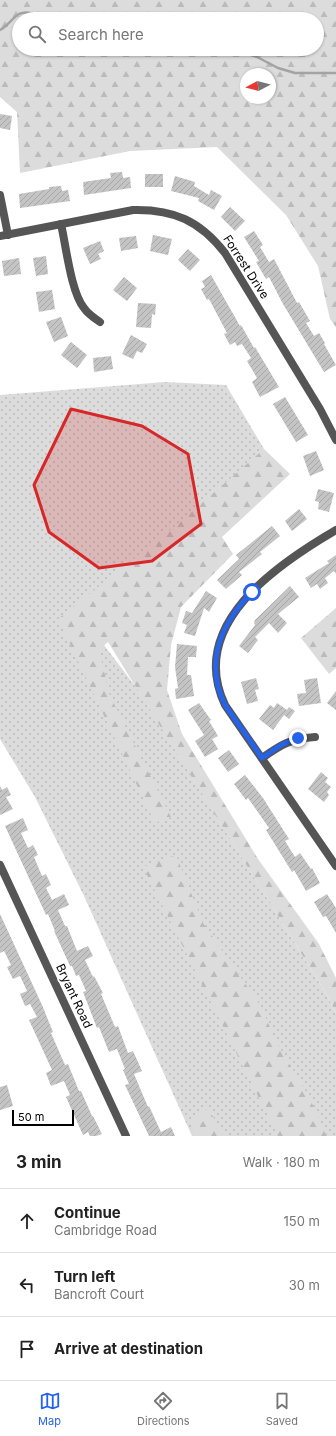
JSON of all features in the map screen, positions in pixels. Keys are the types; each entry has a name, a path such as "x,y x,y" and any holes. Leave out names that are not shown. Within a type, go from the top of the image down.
{"street":[{"path":"0,195 4,236"},
{"name":"Forrest Drive","path":"4,236 124,212 151,210 166,212 184,219 210,235 225,253 327,421 336,440"},
{"path":"62,224 74,287 79,300 90,314 100,322"},
{"path":"336,530 286,563 252,592 227,623 216,657 216,675 220,695 225,705 336,866"},
{"path":"262,758 289,741 298,738 315,737"},
{"name":"Bryant Road","path":"0,865 126,1136"}],"highlighted area":[{"path":"71,409 142,426 188,454 201,524 152,561 99,568 49,532 34,485"}],"green space":[{"path":"0,0 336,0 336,327 330,319 318,266 286,215 217,147 130,151 20,173 17,112 0,97"},
{"path":"165,382 226,385 264,449 94,632 139,691 327,995 336,1013 336,1136 192,1136 84,896 35,797 0,739 0,395"},
{"path":"264,449 290,474 222,537 233,554 181,607 171,645 167,690 182,734 258,859 319,944 336,978 336,1013 327,995 108,642 99,650 110,696 171,817 155,823 58,619 180,522"},
{"path":"336,608 336,668 329,674 301,638"},
{"path":"176,855 203,923 260,1005 278,1045 309,1097 327,1136 278,1136 143,867"},
{"path":"208,1108 224,1136 196,1136 189,1121"}],"building":[{"path":"0,114 12,116 10,130 0,128"},
{"path":"122,172 123,178 130,177 131,188 84,195 83,182 111,178 110,173"},
{"path":"145,174 163,174 163,187 145,187"},
{"path":"175,176 195,182 194,186 209,195 211,190 222,196 214,210 198,201 199,198 171,191"},
{"path":"61,186 62,191 68,190 70,201 20,208 19,194 49,189 49,187"},
{"path":"230,207 245,221 235,231 221,217"},
{"path":"254,231 263,245 260,247 269,262 274,259 297,303 299,302 310,321 306,323 314,336 319,333 336,365 324,372 283,304 269,277 266,279 256,262 259,261 244,237"},
{"path":"153,235 172,239 168,255 150,251"},
{"path":"136,236 138,248 121,251 119,238"},
{"path":"100,241 104,251 98,254 101,259 90,264 83,248"},
{"path":"188,249 200,260 190,271 178,260"},
{"path":"46,256 48,274 36,276 33,258"},
{"path":"19,258 21,274 4,276 2,261"},
{"path":"211,275 240,326 241,325 279,387 260,397 252,382 257,378 247,361 251,358 242,344 237,346 235,342 230,345 224,334 227,333 209,299 207,300 201,289 205,287 202,281"},
{"path":"124,277 137,288 127,301 113,290"},
{"path":"52,290 55,309 39,312 36,292"},
{"path":"138,303 156,304 155,315 152,314 151,328 136,327"},
{"path":"61,317 68,336 54,342 46,322"},
{"path":"131,335 147,344 142,353 137,351 133,359 122,354"},
{"path":"71,342 87,355 77,368 61,355"},
{"path":"111,356 113,369 94,372 93,358"},
{"path":"285,397 308,435 296,442 273,404"},
{"path":"316,451 324,470 310,476 303,456"},
{"path":"318,489 334,493 329,512 318,509 319,502 315,501"},
{"path":"299,509 307,519 292,531 285,521"},
{"path":"272,526 280,536 260,552 262,554 239,572 242,575 226,589 217,580 239,559 236,555"},
{"path":"336,555 336,574 334,571 325,578 328,583 320,589 317,584 311,588 305,578 329,563 327,561"},
{"path":"290,586 299,597 278,614 287,623 278,633 269,623 255,637 258,640 248,653 239,646 255,625 255,620"},
{"path":"206,591 217,598 209,612 204,608 195,636 184,633 187,625 182,623 186,611 192,613"},
{"path":"177,644 197,646 196,657 188,657 187,675 191,675 194,696 176,699 175,689 178,688 175,667"},
{"path":"256,678 259,689 255,690 258,701 247,704 241,682"},
{"path":"317,678 321,703 299,706 297,694 306,693 304,680"},
{"path":"336,691 336,710 327,703"},
{"path":"199,703 211,720 209,721 218,736 212,739 218,749 205,757 195,741 204,735 188,710"},
{"path":"277,703 287,710 289,707 295,711 289,719 284,715 273,730 259,719 270,705 274,708"},
{"path":"229,750 239,764 228,772 218,758"},
{"path":"321,772 328,778 325,782 331,787 327,792 329,795 324,802 308,789"},
{"path":"245,775 263,798 289,839 285,841 295,857 300,853 311,869 312,868 320,883 306,891 294,870 292,872 266,830 269,828 248,798 246,800 234,784"},
{"path":"0,786 2,790 7,787 11,795 6,797 13,809 0,815"},
{"path":"23,818 28,830 21,833 28,848 33,845 38,855 34,857 42,876 46,874 51,885 46,888 52,900 64,894 69,905 58,910 65,926 67,926 77,951 88,946 93,956 85,960 103,993 101,994 115,1027 118,1026 128,1053 133,1051 142,1071 134,1074 148,1107 149,1106 161,1132 171,1127 175,1136 149,1136 125,1085 129,1084 117,1049 109,1052 99,1027 97,1028 83,992 86,991 79,975 76,976 72,966 70,966 48,914 46,915 5,826"},
{"path":"327,894 336,908 336,933 326,916 323,917 314,902"},
{"path":"0,914 42,1005 53,1032 51,1033 65,1065 68,1064 79,1091 81,1091 102,1134 90,1136 88,1132 83,1135 66,1097 70,1095 64,1081 51,1086 46,1073 52,1070 29,1020 37,1017 30,1004 25,1006 20,994 27,991 20,976 13,979 7,967 11,965 4,951 0,953"},
{"path":"7,1085 13,1106 0,1110 0,1087"}],"waterway":[{"path":"0,30 12,20"},
{"path":"254,56 278,68 295,73 336,73"}],"route":[{"path":"252,592 227,623 217,648 216,675 220,695 225,705 262,758 281,745 298,738"}]}
